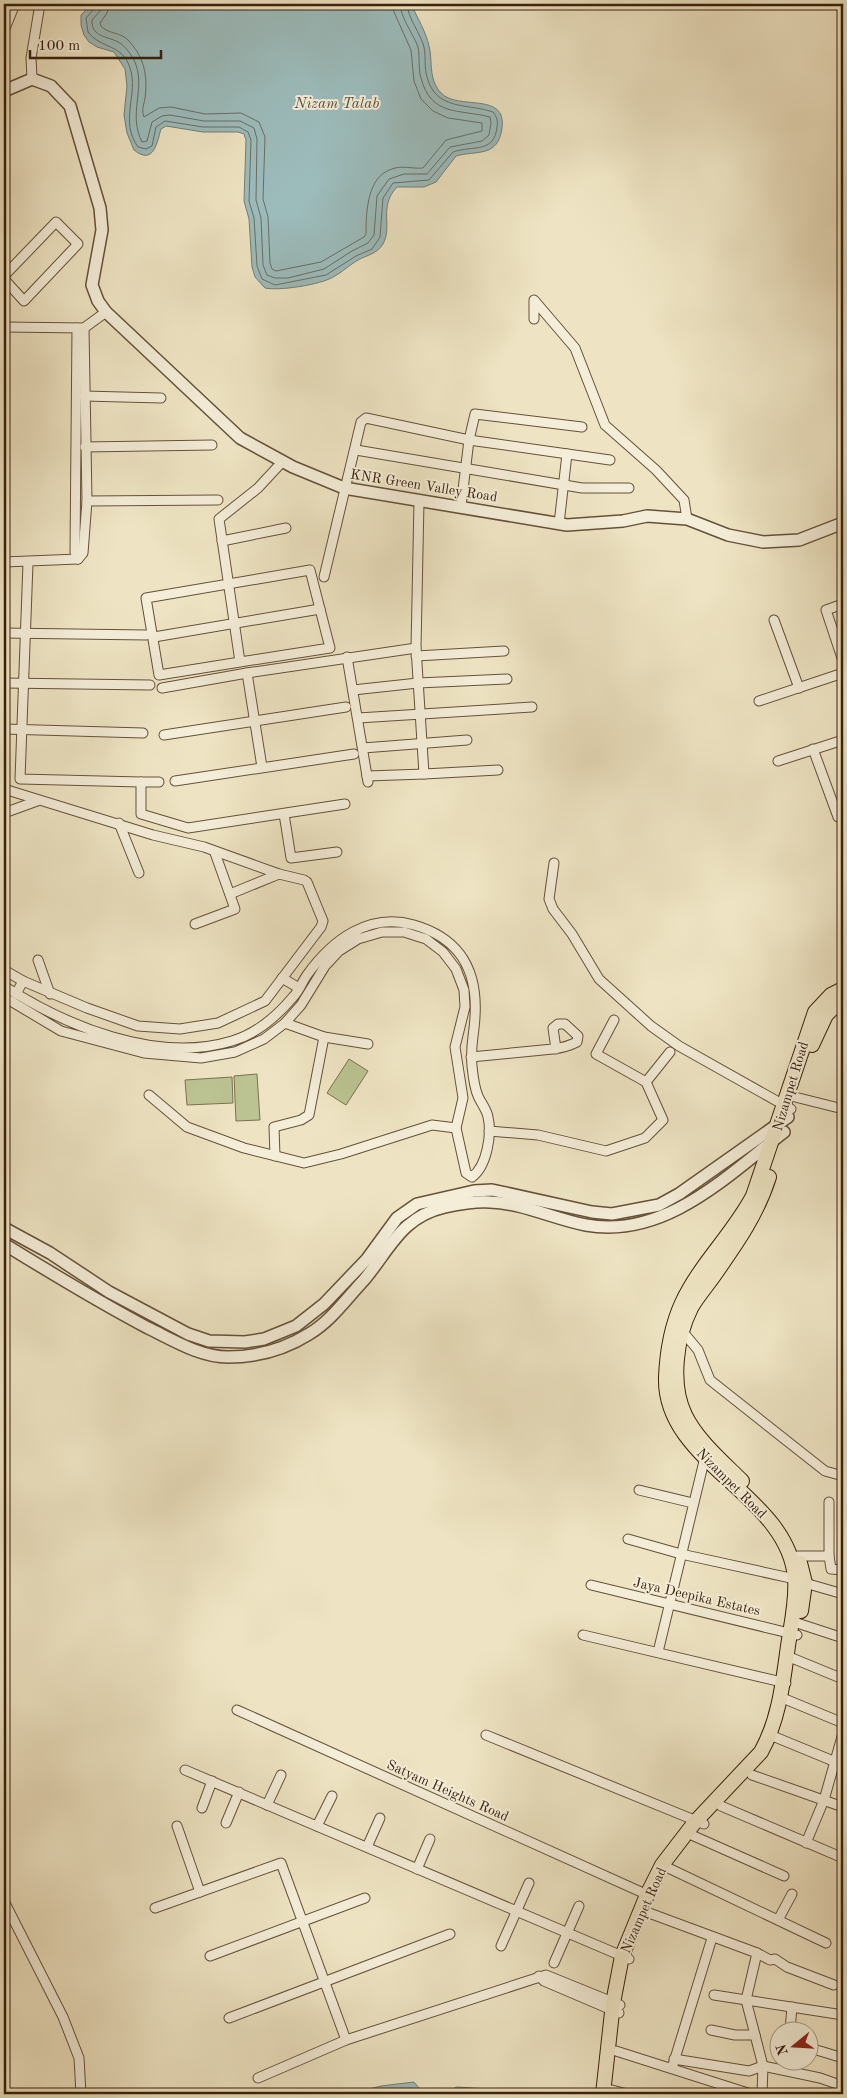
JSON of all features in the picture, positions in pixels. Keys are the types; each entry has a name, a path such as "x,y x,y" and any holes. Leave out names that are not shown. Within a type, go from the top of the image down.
{"main road":[{"name":"Nizampet Road","path":"695,1829 752,1775 773,1736 784,1699 800,1581 798,1556 785,1529 770,1510 709,1447 686,1416 677,1389 676,1370 683,1332 691,1308 753,1218 762,1200 815,1012 831,995 843,989"},
{"name":"Nizampet Road","path":"800,1581 778,1532 763,1512 704,1457 681,1429 669,1397 666,1376 669,1352 682,1304 698,1276 741,1219 753,1196 785,1118 817,1032 826,1015 843,998"},
{"name":"Nizampet Road","path":"609,2093 616,2008 625,1958 650,1896 666,1866 773,1736"},
{"name":"Nizampet Road","path":"609,2093 616,2051 616,2008"}],"street":[{"path":"4,31 15,4"},
{"path":"4,91 32,79 31,58 40,4"},
{"name":"KNR Green Valley Road","path":"32,79 51,86 70,106 100,208 102,230 92,285 98,301 106,312 240,438 283,461 344,488 418,501 461,506 558,524 623,521 646,516 687,519 728,535 763,542 799,540 843,523"},
{"path":"56,222 78,244 24,301 4,277 56,222"},
{"path":"534,319 534,300 575,348 605,425 656,470 684,500 687,519"},
{"path":"4,327 81,328 106,312"},
{"path":"4,562 28,563 78,559 83,553 87,501 81,328"},
{"path":"78,559 75,552 81,328"},
{"path":"84,396 161,398"},
{"path":"461,506 469,440 475,414 582,427"},
{"path":"324,577 344,488 356,450 361,422 366,418 469,440 610,460"},
{"path":"86,447 212,446"},
{"path":"356,450 582,488 629,488"},
{"path":"558,524 567,454"},
{"path":"240,662 219,519 258,488 283,461"},
{"path":"87,501 218,500"},
{"path":"418,501 416,652 424,774"},
{"path":"222,541 286,528"},
{"path":"28,563 20,779 159,782"},
{"path":"310,570 320,609 330,648 159,675 150,636 146,598 310,570"},
{"path":"843,604 826,610 843,661"},
{"path":"4,633 150,636 320,609"},
{"path":"774,620 799,688"},
{"path":"162,688 347,657 416,652 504,651"},
{"path":"347,657 368,779 498,770"},
{"path":"247,673 262,767"},
{"path":"759,701 843,673"},
{"path":"353,690 418,683 507,679"},
{"path":"4,683 150,685"},
{"path":"164,735 346,707"},
{"path":"358,718 532,707"},
{"path":"4,729 143,733"},
{"path":"363,748 421,742 467,740"},
{"path":"778,761 843,740"},
{"path":"813,750 838,817"},
{"path":"175,781 354,754"},
{"path":"141,782 140,814 188,828 345,804"},
{"path":"4,789 119,824 204,847 214,853 307,882 323,921 321,927 265,1000 218,1023 180,1029 138,1026 50,994 4,970"},
{"path":"4,813 37,800"},
{"path":"284,814 291,858 337,852"},
{"path":"119,824 139,873"},
{"path":"195,924 235,909 214,853"},
{"path":"554,863 549,899 553,909 572,934 599,979 651,1026 785,1118"},
{"path":"230,894 279,874"},
{"path":"4,997 25,1003 95,1032 132,1042 193,1048 232,1041 257,1030 279,1013 308,974 340,939 359,928 381,922 404,922 433,930 449,940 463,956 474,990 475,1016 470,1044 471,1057 478,1095 488,1117 489,1131 482,1165 472,1178"},
{"path":"4,986 61,1031 104,1044 169,1057 201,1058 235,1052 264,1039 285,1024 301,1005 325,966 339,952 358,939 382,932 404,932 426,938 443,952 456,969 464,990 465,1007 455,1047 463,1098 456,1128 464,1170 472,1178 474,1197"},
{"path":"38,960 50,994"},
{"path":"292,964 308,974"},
{"path":"282,978 298,988"},
{"path":"16,994 23,981"},
{"path":"25,1003 38,988"},
{"path":"489,1131 538,1135 606,1151 645,1138 663,1120 646,1082 596,1054 614,1020"},
{"path":"267,1022 275,1031"},
{"path":"285,1024 324,1037 368,1044"},
{"path":"275,1156 274,1128 301,1120 309,1115 324,1037"},
{"path":"471,1057 556,1048"},
{"path":"646,1082 670,1052"},
{"path":"149,1095 187,1127 244,1148 304,1163 341,1154 432,1125 456,1128"},
{"path":"463,1098 478,1095"},
{"path":"4,1244 102,1304 182,1345 226,1357 250,1355 278,1350 311,1333 338,1309 376,1266 396,1236 414,1219 492,1190 592,1212 612,1214 659,1205 679,1194 785,1118 843,1109"},
{"path":"4,1228 50,1253 109,1292 188,1334 209,1341 245,1342 264,1339 296,1326 324,1304 367,1259 397,1218 408,1209 431,1200 474,1197 505,1203 587,1225 620,1226 661,1217 702,1196 751,1158 785,1118"},
{"path":"748,1143 751,1158"},
{"path":"683,1332 698,1350 710,1380 825,1471 843,1475"},
{"path":"658,1652 704,1457"},
{"path":"639,1490 694,1503"},
{"path":"829,1502 829,1556 831,1569 843,1570"},
{"path":"628,1539 681,1554 800,1581 843,1594"},
{"path":"798,1556 829,1556"},
{"name":"Jaya Deepika Estates","path":"591,1585 669,1603 843,1638"},
{"path":"583,1635 785,1682"},
{"path":"790,1657 843,1679"},
{"path":"784,1699 843,1723"},
{"name":"Satyam Heights Road","path":"237,1710 650,1896"},
{"path":"806,1843 824,1800 843,1733"},
{"path":"486,1735 695,1829 784,1876"},
{"path":"773,1736 843,1765"},
{"path":"185,1770 625,1958"},
{"path":"267,1804 281,1775"},
{"path":"752,1775 843,1807"},
{"path":"202,1808 212,1781"},
{"path":"226,1823 239,1792"},
{"path":"318,1826 332,1796"},
{"path":"721,1806 843,1858"},
{"path":"367,1847 380,1818"},
{"path":"177,1826 200,1892"},
{"path":"417,1869 430,1839"},
{"path":"155,1908 281,1863 346,2040"},
{"path":"666,1866 826,1943"},
{"path":"501,1946 529,1883"},
{"path":"778,1920 792,1894"},
{"path":"210,1956 365,1898"},
{"path":"4,1901 63,2017 79,2058 80,2094"},
{"path":"554,1963 580,1906"},
{"path":"644,1912 757,1953 770,1960 775,1959 787,1968 834,1986"},
{"path":"228,2018 450,1934"},
{"path":"671,2070 712,1938"},
{"path":"757,1953 746,2000 763,2066 762,2094"},
{"path":"258,2078 346,2040 539,1976 544,1981 616,2008"},
{"path":"714,1995 843,2015"},
{"path":"791,2020 792,2007"},
{"path":"711,2030 735,2035 755,2035"},
{"path":"616,2051 751,2094"},
{"path":"820,2051 843,2058"},
{"path":"674,2059 749,2071 763,2066 820,2078 843,2086"},
{"path":"609,2093 627,2094"}],"green space":[{"path":"349,1059 368,1071 346,1105 327,1093"},
{"path":"257,1074 260,1120 236,1121 234,1076"},
{"path":"232,1077 233,1103 187,1105 185,1080"}],"water":[{"name":"Nizam Talab","path":"92,4 411,4 428,41 434,82 437,88 449,98 489,105 497,109 502,117 500,138 496,144 485,151 456,156 436,182 424,187 397,187 391,194 388,202 386,237 381,247 375,252 323,281 288,288 265,288 255,277 252,267 249,219 244,201 246,140 244,134 238,132 203,132 166,126 161,129 156,146 150,154 141,154 134,150 127,133 124,115 127,86 125,69 114,52 97,47 89,42 84,35 81,25 81,15"},
{"path":"414,2082 424,2094 349,2094 381,2086"},
{"path":"457,2087 488,2089 488,2094 440,2094"}]}
